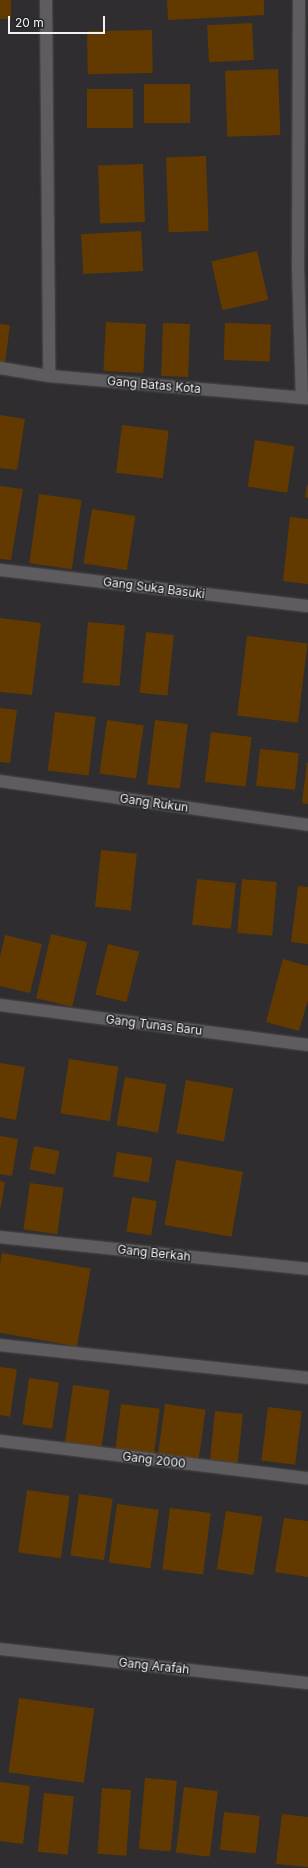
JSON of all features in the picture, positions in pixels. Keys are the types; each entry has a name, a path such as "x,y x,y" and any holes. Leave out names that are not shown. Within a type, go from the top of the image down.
{"street":[{"path":"46,0 49,376"},
{"path":"298,0 298,266 305,398"},
{"name":"Gang Batas Kota","path":"0,368 49,376 305,398"},
{"name":"Gang Suka Basuki","path":"0,570 308,606"},
{"name":"Gang Rukun","path":"0,781 308,825"},
{"name":"Gang Tunas Baru","path":"0,1005 308,1045"},
{"name":"Gang Berkah","path":"0,1237 308,1269"},
{"path":"0,1345 308,1378"},
{"name":"Gang 2000","path":"0,1441 308,1478"},
{"name":"Gang Arafah","path":"0,1649 308,1683"}],"building":[{"path":"0,0 11,0 11,19 0,19"},
{"path":"167,0 264,0 264,15 168,20"},
{"path":"252,23 254,60 209,62 207,25"},
{"path":"152,30 153,73 88,74 87,31"},
{"path":"278,69 280,135 227,137 225,71"},
{"path":"144,84 190,84 190,123 144,123"},
{"path":"87,89 133,89 133,128 87,128"},
{"path":"206,156 209,231 169,232 166,157"},
{"path":"143,164 145,222 100,224 98,166"},
{"path":"141,231 143,271 83,274 81,234"},
{"path":"257,251 268,300 222,310 211,262"},
{"path":"106,322 146,324 143,373 103,371"},
{"path":"163,323 190,324 188,377 161,376"},
{"path":"225,323 271,325 270,362 224,360"},
{"path":"0,324 10,325 5,363 0,363"},
{"path":"0,415 25,419 17,470 0,468"},
{"path":"122,425 169,431 163,478 116,473"},
{"path":"255,440 295,446 287,493 248,486"},
{"path":"308,485 308,498 305,497"},
{"path":"0,486 23,489 11,560 0,559"},
{"path":"39,494 82,500 72,569 29,563"},
{"path":"92,509 135,516 127,570 83,563"},
{"path":"290,517 308,519 308,584 283,581"},
{"path":"0,618 41,623 32,695 0,692"},
{"path":"88,622 125,625 120,686 83,683"},
{"path":"146,632 174,635 167,696 140,693"},
{"path":"247,636 308,643 298,723 237,715"},
{"path":"0,708 17,710 10,763 0,762"},
{"path":"55,712 96,717 89,776 48,771"},
{"path":"107,720 144,725 136,779 99,773"},
{"path":"155,720 188,724 180,789 147,785"},
{"path":"211,732 252,737 246,787 205,782"},
{"path":"260,749 299,753 295,790 256,786"},
{"path":"307,762 308,763 308,804 302,803"},
{"path":"101,850 137,854 131,910 95,907"},
{"path":"197,879 236,883 231,929 192,925"},
{"path":"242,879 277,882 272,936 237,933"},
{"path":"298,886 308,887 308,944 291,942"},
{"path":"51,934 87,942 72,1007 36,998"},
{"path":"5,935 42,944 30,993 0,986 0,957"},
{"path":"108,944 139,952 126,1002 95,994"},
{"path":"283,959 308,966 308,1000 299,1031 266,1022"},
{"path":"69,1059 118,1067 110,1121 60,1113"},
{"path":"0,1063 25,1067 16,1120 0,1117"},
{"path":"125,1077 166,1084 158,1133 116,1125"},
{"path":"186,1080 233,1088 224,1142 177,1133"},
{"path":"0,1136 18,1139 12,1176 0,1174"},
{"path":"34,1146 60,1151 55,1175 29,1170"},
{"path":"117,1152 153,1158 149,1182 113,1177"},
{"path":"176,1160 243,1172 232,1237 165,1225"},
{"path":"0,1181 5,1182 1,1207 0,1207"},
{"path":"30,1183 64,1188 57,1234 23,1230"},
{"path":"132,1197 157,1201 151,1235 127,1232"},
{"path":"2,1253 91,1269 77,1346 0,1333 0,1264"},
{"path":"0,1367 17,1369 10,1417 0,1415"},
{"path":"29,1378 59,1382 52,1429 22,1425"},
{"path":"73,1385 110,1390 101,1450 65,1444"},
{"path":"121,1404 160,1409 154,1455 115,1451"},
{"path":"165,1404 206,1410 199,1459 158,1454"},
{"path":"268,1407 302,1411 295,1465 261,1461"},
{"path":"215,1411 243,1414 238,1463 210,1460"},
{"path":"27,1490 70,1496 61,1558 18,1552"},
{"path":"79,1494 113,1499 104,1560 70,1555"},
{"path":"117,1504 159,1510 150,1568 109,1562"},
{"path":"170,1508 211,1513 203,1575 162,1570"},
{"path":"226,1511 263,1517 253,1575 217,1569"},
{"path":"284,1518 308,1521 308,1577 275,1572"},
{"path":"19,1698 94,1709 84,1783 9,1772"},
{"path":"145,1778 177,1781 171,1852 139,1849"},
{"path":"0,1782 30,1786 23,1844 0,1841"},
{"path":"184,1787 218,1791 210,1857 176,1853"},
{"path":"102,1788 131,1790 126,1856 97,1854"},
{"path":"44,1793 74,1796 68,1855 38,1852"},
{"path":"224,1812 260,1816 256,1854 220,1850"},
{"path":"282,1814 308,1817 308,1867 276,1864"}]}
